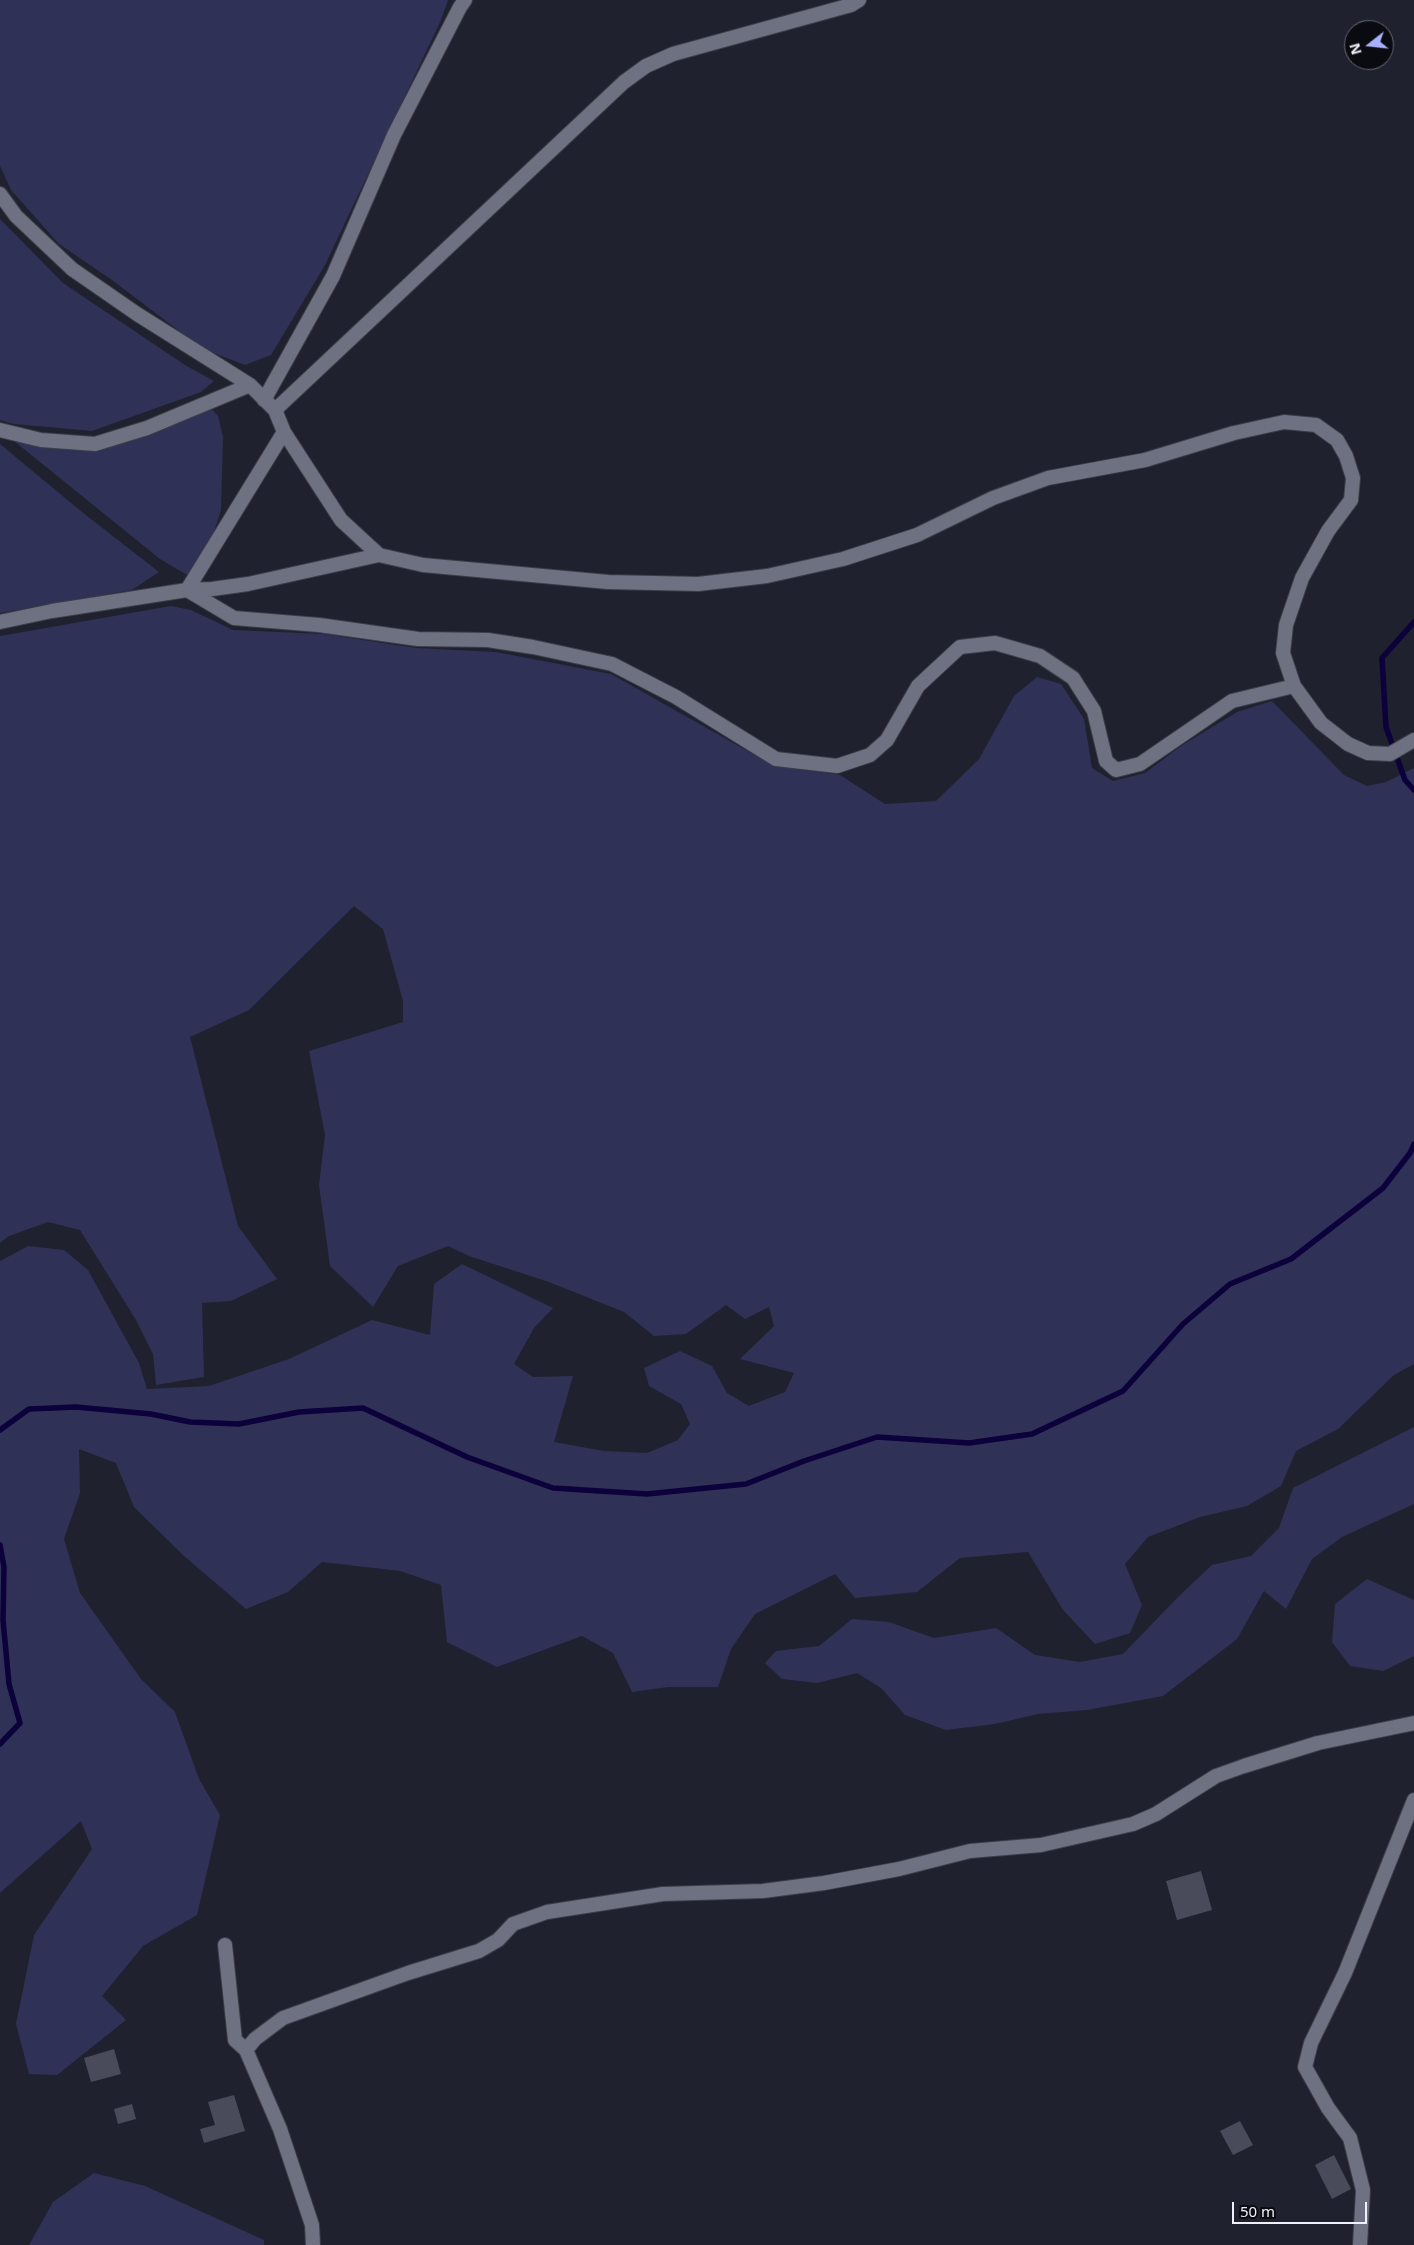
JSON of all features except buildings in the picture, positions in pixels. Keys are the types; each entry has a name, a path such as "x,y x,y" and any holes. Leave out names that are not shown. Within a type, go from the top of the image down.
{"street":[{"path":"264,400 333,276 394,136 460,7 466,0"},
{"path":"275,410 624,82 646,66 673,54 850,5 859,0"},
{"path":"0,194 16,216 72,268 138,314 250,385 275,410 284,432 341,520 379,555"},
{"path":"0,430 41,440 95,444 147,428 250,385"},
{"path":"0,622 52,611 187,590 248,584 379,555 423,565 608,582 698,584 767,576 843,559 917,535 993,498 1048,478 1146,460 1234,433 1284,422 1316,425 1337,440 1346,456 1353,478 1351,500 1328,531 1302,578 1286,625 1283,653 1294,686 1320,722 1348,744 1368,754 1390,754 1414,740"},
{"path":"187,590 284,432"},
{"path":"187,590 234,618 319,625 418,640 488,640 534,647 612,664 676,697 776,759 837,766 870,755 887,740 918,686 960,647 995,643 1040,656 1073,678 1094,711 1106,761 1116,770 1140,764 1232,702 1294,686"},
{"path":"246,2050 255,2039 283,2018 399,1976 479,1951 498,1940 513,1924 547,1912 663,1894 763,1891 816,1884 899,1869 970,1851 1016,1849 1049,1843 1133,1824 1156,1814 1216,1776 1244,1766 1318,1743 1414,1723"},
{"path":"1360,2245 1363,2190 1350,2138 1328,2108 1305,2067 1311,2043 1345,1973 1414,1800"},
{"path":"225,1945 235,2040 246,2050 280,2129 312,2225 313,2245"}],"shaded area":[{"path":"0,0 448,0 441,20 325,265 271,355 245,365 203,349 112,280 59,244 11,190 0,166"},
{"path":"0,219 63,283 185,365 214,381 201,392 92,431 14,424 0,420"},
{"path":"208,405 218,416 223,437 221,510 207,553 187,575 160,559 14,441 14,436 65,448"},
{"path":"0,444 82,512 159,572 132,590 0,613"},
{"path":"171,606 191,610 233,630 324,634 416,648 496,652 611,674 774,766 840,775 885,804 936,801 979,759 1014,696 1037,677 1061,684 1084,719 1092,768 1113,781 1145,773 1181,746 1237,712 1272,701 1344,775 1367,786 1386,782 1414,768 1414,1364 1394,1375 1338,1429 1296,1451 1281,1486 1247,1506 1200,1517 1148,1537 1125,1564 1142,1605 1130,1633 1095,1644 1063,1610 1028,1552 960,1558 917,1592 855,1598 835,1574 755,1614 731,1649 718,1687 668,1687 632,1692 613,1653 582,1636 497,1667 447,1642 441,1585 400,1571 322,1562 288,1592 246,1609 184,1556 134,1507 116,1463 79,1449 80,1493 64,1539 80,1593 141,1679 175,1712 199,1779 220,1815 197,1915 143,1946 102,1996 126,2020 57,2075 29,2074 16,2024 34,1935 92,1849 81,1821 0,1893 0,1261 28,1246 64,1250 88,1270 139,1363 147,1389 209,1386 289,1359 372,1320 430,1335 434,1284 462,1264 553,1308 534,1328 514,1364 533,1377 573,1376 554,1442 604,1451 647,1453 678,1440 690,1424 681,1404 649,1386 644,1368 680,1351 712,1366 727,1393 749,1406 785,1392 794,1373 740,1359 774,1326 769,1307 745,1319 726,1305 686,1334 654,1336 624,1312 549,1282 469,1256 448,1246 398,1266 373,1307 330,1266 319,1185 325,1135 309,1051 403,1022 403,1001 383,929 354,906 249,1010 190,1037 238,1226 277,1279 231,1301 202,1303 204,1377 156,1385 153,1354 136,1320 80,1230 48,1222 9,1236 0,1243 0,636"},
{"path":"1414,1427 1414,1504 1342,1537 1312,1559 1286,1609 1264,1591 1237,1639 1163,1696 1087,1710 1038,1714 995,1724 946,1730 905,1715 881,1688 857,1673 817,1683 782,1679 765,1663 776,1651 819,1646 852,1619 889,1622 934,1638 996,1628 1035,1655 1080,1662 1123,1654 1212,1565 1251,1556 1279,1528 1293,1488"},
{"path":"1367,1579 1414,1600 1414,1656 1383,1671 1350,1666 1332,1642 1335,1604"},
{"path":"94,2173 145,2186 264,2240 264,2245 29,2245 53,2202"}],"waterway":[{"path":"1414,622 1382,658 1386,727 1405,780 1414,790"},
{"path":"0,1430 29,1409 76,1407 151,1414 190,1422 239,1424 299,1412 363,1408 467,1457 553,1488 647,1494 746,1484 804,1461 877,1437 969,1443 1032,1434 1123,1391 1183,1324 1230,1284 1291,1259 1383,1188 1410,1153 1414,1144"},
{"path":"0,1545 4,1567 3,1620 9,1684 20,1723 0,1744"}]}
